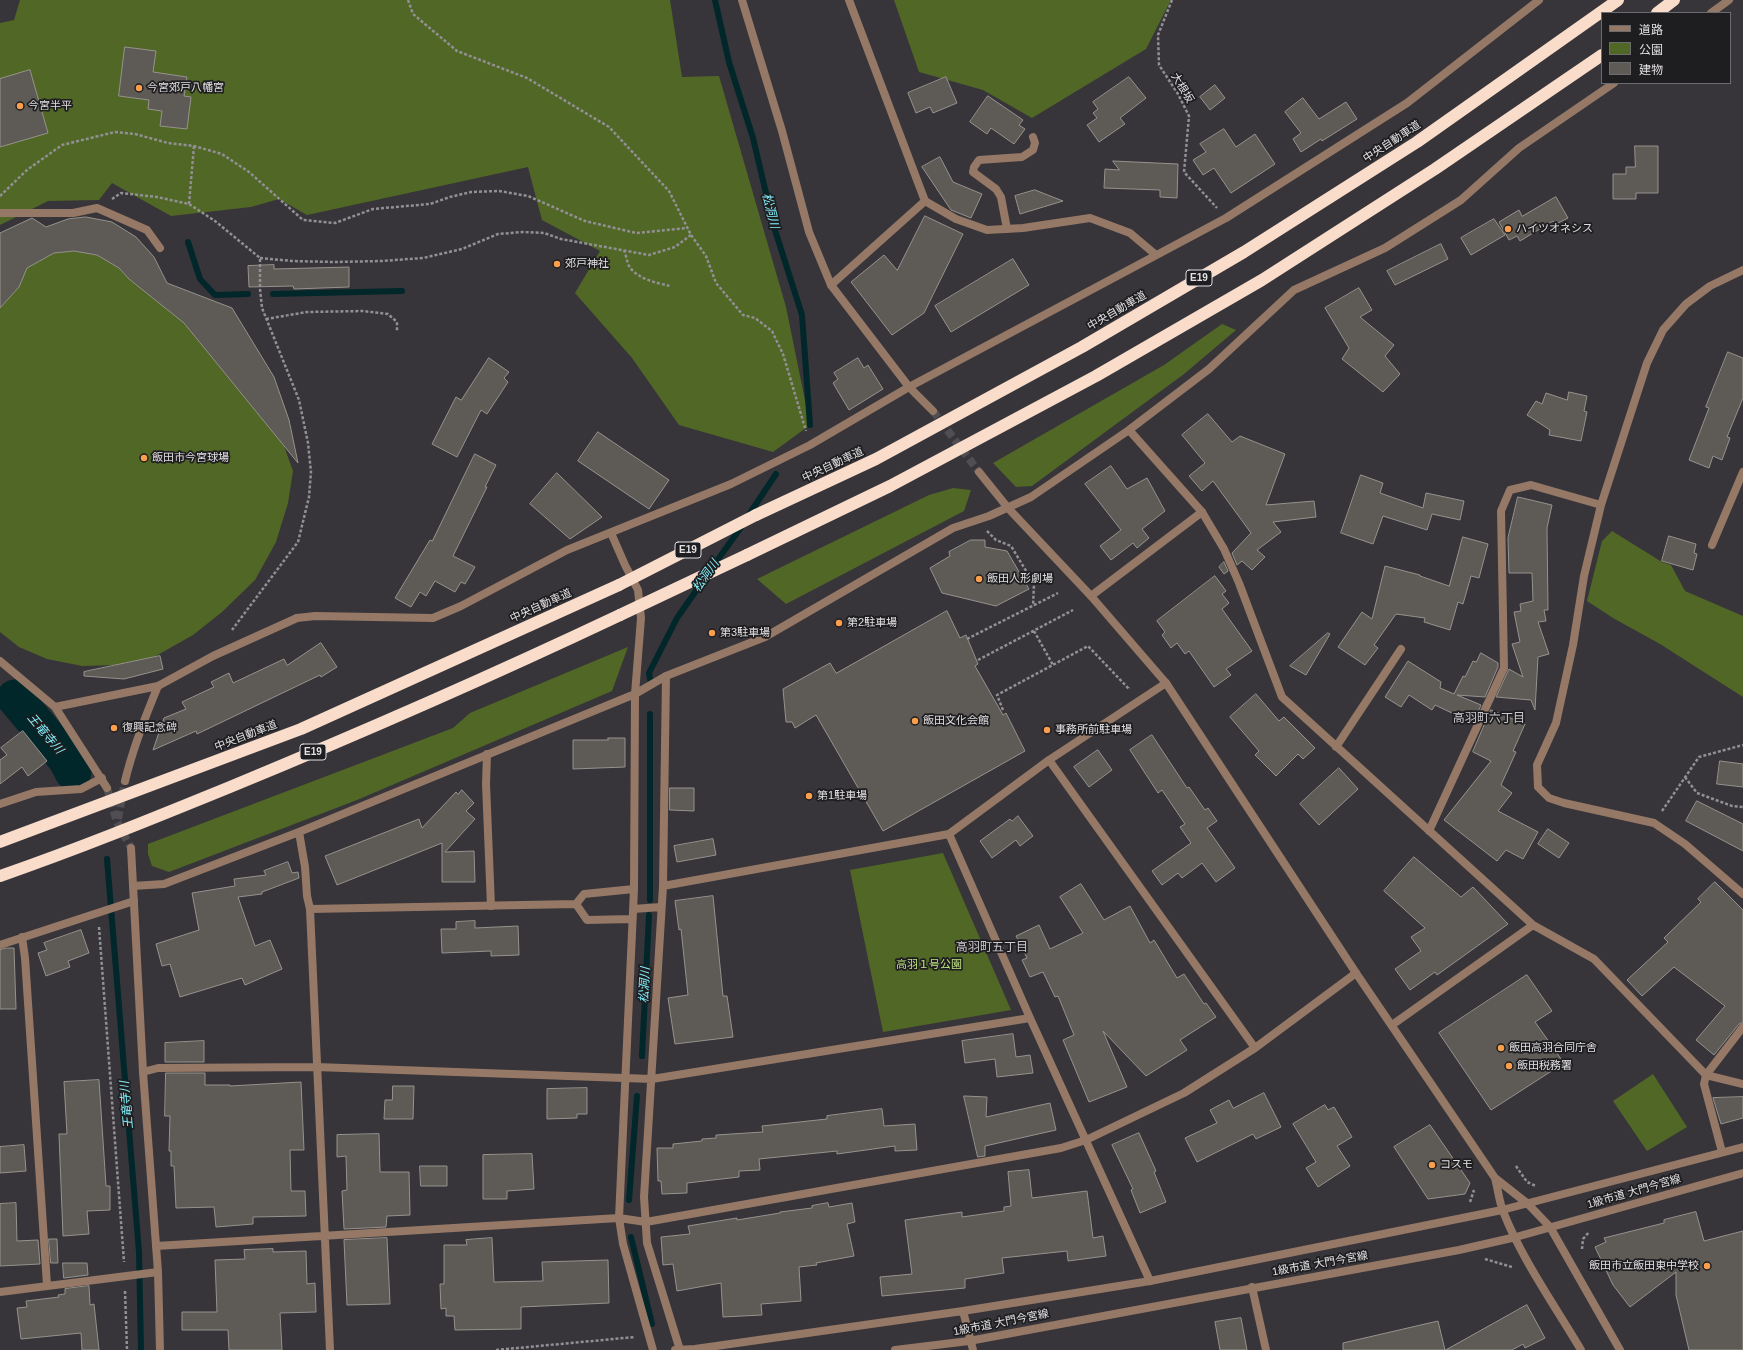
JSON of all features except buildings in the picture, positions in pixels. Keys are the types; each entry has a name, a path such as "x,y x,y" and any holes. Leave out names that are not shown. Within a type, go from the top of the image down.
{"highway":[{"name":"中央自動車道","path":"0,842 301,729 619,585 756,515 876,459 1082,347 1244,252 1417,142 1618,0"},
{"path":"1658,12 1674,0"},
{"name":"E19","path":"0,876 82,847 295,760 517,663 890,486 1090,380 1262,280 1435,169 1582,70 1601,55"}],"street":[{"path":"742,0 782,131 809,232 831,285 909,387 933,411"},
{"path":"849,0 925,201 956,219 988,230 1007,229 1090,218 1130,233 1156,255"},
{"path":"56,707 158,686 213,656 297,618 315,616 433,618 460,606 567,550 731,484 810,445 909,387 1226,218 1407,103 1539,0"},
{"path":"1712,12 1729,0"},
{"path":"133,886 164,884 299,832 635,694 666,676 765,637 953,528 1008,508 1032,497 1129,430 1210,369 1294,290 1385,248 1461,200 1519,148 1613,84"},
{"path":"1007,229 1001,197 996,189 973,172 974,167 979,160 1022,156 1033,150 1035,143 1033,137"},
{"path":"831,285 925,201"},
{"path":"0,213 73,213 97,208 147,230 160,248"},
{"path":"1743,270 1710,286 1686,304 1663,330 1647,362 1601,505 1584,576 1573,645 1556,723 1537,765 1538,787 1549,798 1564,803 1654,823 1685,844 1743,894"},
{"path":"1129,430 1202,512 1224,549 1239,583 1282,697 1533,925 1594,959 1706,1075 1743,1084"},
{"path":"979,472 1008,508 1091,596 1166,683 1356,973 1495,1178 1528,1204 1550,1227 1620,1350"},
{"path":"1712,545 1743,472"},
{"path":"1429,831 1504,668 1501,511 1510,490 1531,485 1601,505"},
{"path":"1091,596 1202,512"},
{"path":"611,533 638,590 641,618 635,694 634,889 618,1218 623,1244 653,1350"},
{"path":"1336,747 1401,649"},
{"path":"0,662 56,707 107,788"},
{"path":"666,676 662,886 644,1197 647,1243 679,1350 963,1311 1150,1281 1502,1210 1743,1147"},
{"path":"662,886 949,834 1049,760 1166,683"},
{"path":"125,781 132,752 142,723 158,686"},
{"path":"487,754 486,784 491,906"},
{"path":"1049,760 1255,1048"},
{"path":"0,804 36,792 81,789 102,778"},
{"path":"299,832 305,867 306,896 310,909 330,1350"},
{"path":"949,834 1030,1018 1150,1281"},
{"path":"131,848 143,1072 156,1246 154,1272 160,1350"},
{"path":"310,909 576,904 584,894 634,889"},
{"path":"0,945 134,901"},
{"path":"576,904 588,920 632,919"},
{"path":"633,909 661,907"},
{"path":"1392,1025 1533,925"},
{"path":"22,937 25,958 47,1285"},
{"path":"156,1246 325,1234 618,1218 646,1222 1061,1148 1086,1140 1184,1093 1255,1048 1356,973"},
{"path":"143,1072 158,1068 316,1067 652,1079 1030,1018"},
{"path":"1722,1152 1704,1084 1706,1075 1743,1027"},
{"name":"1級市道 大門今宮線","path":"895,1350 969,1341 1252,1287 1459,1250 1516,1237 1743,1174"},
{"path":"1495,1178 1502,1210 1529,1264 1581,1350"},
{"path":"0,1292 128,1274 154,1272"},
{"path":"1252,1287 1266,1350"},
{"path":"963,1311 969,1341 973,1350"}],"path":[{"path":"408,0 413,14 457,51 527,78 609,127 669,191 691,235 706,256 716,283 743,315 755,318 772,332 783,354 810,445"},
{"name":"大根坂","path":"1172,0 1158,35 1159,65 1190,116 1184,172 1226,218"},
{"path":"0,196 27,170 62,145 115,132 135,134 168,143 194,146 222,154 249,172 303,220 335,224 372,209 430,204 450,196 471,192 499,191 528,196 585,221 636,233 688,228"},
{"path":"189,204 194,146"},
{"path":"97,208 122,193 157,197 189,204 215,221 260,258 292,261 382,261 423,258 462,249 498,234 523,232 544,234 561,239 649,255 675,247 691,235"},
{"path":"624,250 629,266 638,274 655,282 670,286"},
{"path":"232,631 298,542 309,497 311,472 308,443 300,400 261,304 260,258"},
{"path":"266,319 306,312 363,311 388,314 396,322 397,331"},
{"path":"987,531 996,540 1012,546 1034,584 1033,606"},
{"path":"967,639 1058,593"},
{"path":"978,660 1073,610"},
{"path":"1034,631 1054,665"},
{"path":"1003,710 997,695 1088,646 1129,689 1134,685"},
{"path":"1654,823 1699,757 1743,745"},
{"path":"1685,777 1698,793 1732,806 1743,807"},
{"path":"101,911 128,1274 126,1350"},
{"path":"1466,1205 1471,1201 1474,1190"},
{"path":"496,1350 649,1335"}],"green space":[{"path":"20,0 670,0 682,77 719,76 786,307 810,425 773,452 679,425 632,358 575,293 600,251 542,220 528,167 307,215 279,199 251,207 171,216 112,183 99,200 48,201 0,225 0,23 14,20"},
{"path":"894,0 1171,0 1146,49 1032,118 983,90 919,72"},
{"name":"飯田市今宮球場","path":"74,251 97,255 119,268 129,279 184,323 284,446 293,471 288,503 276,542 255,580 222,612 193,635 154,657 117,665 82,666 47,659 19,647 0,632 0,308 19,287 27,268 54,253"},
{"path":"1222,324 1236,330 1184,374 1032,486 1016,487 993,463 1164,365"},
{"path":"953,488 971,490 964,511 786,604 757,579 929,495"},
{"path":"1612,531 1662,562 1671,565 1685,591 1743,616 1743,697 1660,644 1613,618 1587,601 1602,541"},
{"path":"628,647 612,691 357,800 169,872 152,866 148,854 148,844 453,728 470,713"},
{"name":"高羽１号公園","path":"943,853 1011,1010 883,1032 850,870"},
{"path":"1653,1074 1687,1127 1647,1151 1613,1101"}],"waterway":[{"name":"松洞川","path":"715,0 729,62 753,138 774,227 802,315 810,425"},
{"path":"188,242 200,279 215,295 248,294"},
{"path":"273,294 402,291"},
{"name":"松洞川","path":"748,516 776,474"},
{"name":"松洞川","path":"711,569 742,526"},
{"name":"松洞川","path":"651,684 649,673 677,618 705,578"},
{"name":"王竜寺川","path":"15,698 66,759 73,772"},
{"name":"松洞川","path":"650,714 650,900"},
{"name":"王竜寺川","path":"107,859 139,1252 141,1350"},
{"name":"松洞川","path":"642,1056 649,915"},
{"name":"松洞川","path":"629,1200 637,1096"},
{"name":"松洞川","path":"631,1237 652,1324"}],"tunnel":[{"path":"933,411 979,472"},
{"path":"118,819 125,781"},
{"path":"107,788 117,822 131,848"}],"place":[{"name":"今宮郊戸八幡宮","path":"139,88"},
{"name":"今宮半平","path":"20,106"},
{"name":"ハイツオネシス","path":"1508,229"},
{"name":"郊戸神社","path":"557,264"},
{"name":"飯田市今宮球場","path":"144,458"},
{"name":"飯田人形劇場","path":"979,579"},
{"name":"第2駐車場","path":"839,623"},
{"name":"第3駐車場","path":"712,633"},
{"name":"飯田文化会館","path":"915,721"},
{"name":"復興記念碑","path":"114,728"},
{"name":"事務所前駐車場","path":"1047,730"},
{"name":"第1駐車場","path":"809,796"},
{"name":"飯田高羽合同庁舎","path":"1501,1048"},
{"name":"飯田税務署","path":"1509,1066"},
{"name":"コスモ","path":"1432,1165"},
{"name":"飯田市立飯田東中学校","path":"1707,1266"}],"district":[{"name":"高羽町六丁目","path":"1489,719"},
{"name":"高羽町五丁目","path":"992,948"}]}
